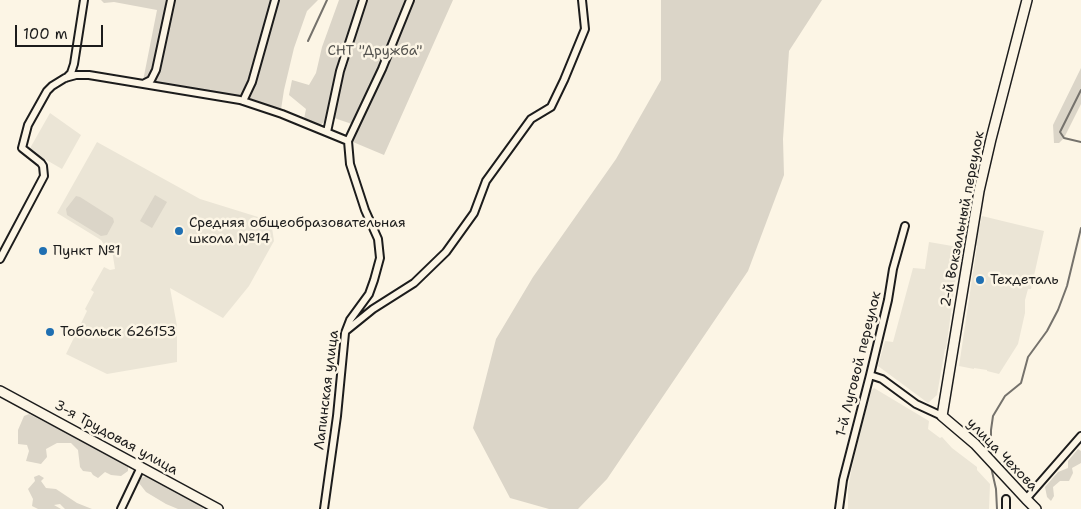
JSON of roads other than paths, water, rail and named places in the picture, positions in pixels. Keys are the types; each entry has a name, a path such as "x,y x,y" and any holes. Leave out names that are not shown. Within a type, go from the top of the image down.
{"street":[{"path":"0,259 44,176 41,163 22,148 28,125 43,96 52,86 71,73 84,0"},
{"path":"144,83 152,80 156,70 171,0"},
{"path":"243,101 252,82 275,0"},
{"path":"327,132 342,64 363,0"},
{"path":"65,78 89,75 243,101 282,114 348,141 382,69 410,0"},
{"path":"345,333 350,326 372,308 414,283 446,252 474,213 486,181 531,119 551,107 585,29 582,0"},
{"name":"2-й Вокзальный переулок","path":"942,416 979,191 1027,0"},
{"name":"Лапинская улица","path":"324,509 330,477 345,333 350,320 369,294 380,258 378,239 365,210 350,164 348,141"},
{"name":"1-й Луговой переулок","path":"839,509 843,480 905,226"},
{"name":"улица Чехова","path":"870,375 882,379 916,404 942,416 976,444 1036,509"},
{"name":"3-я Трудовая улица","path":"0,391 218,509"},
{"path":"1026,500 1081,436"},
{"path":"121,509 141,467"},
{"path":"1006,499 1006,509"}],"waterway":[{"path":"308,41 327,0"},
{"path":"1081,90 1060,132 1064,138 1081,142"},
{"path":"991,452 993,416 1005,396 1021,383 1028,357 1047,331 1058,310 1067,286 1081,228"},
{"path":"991,467 996,489 997,509"}],"place":[{"name":"Средняя общеобразовательная школа №14","path":"179,231"},
{"name":"Пункт №1","path":"43,251"},
{"name":"Техдеталь","path":"980,280"},
{"name":"Тобольск 626153","path":"50,332"}],"park label":[{"name":"СНТ \"Дружба\"","path":"375,51"}]}
